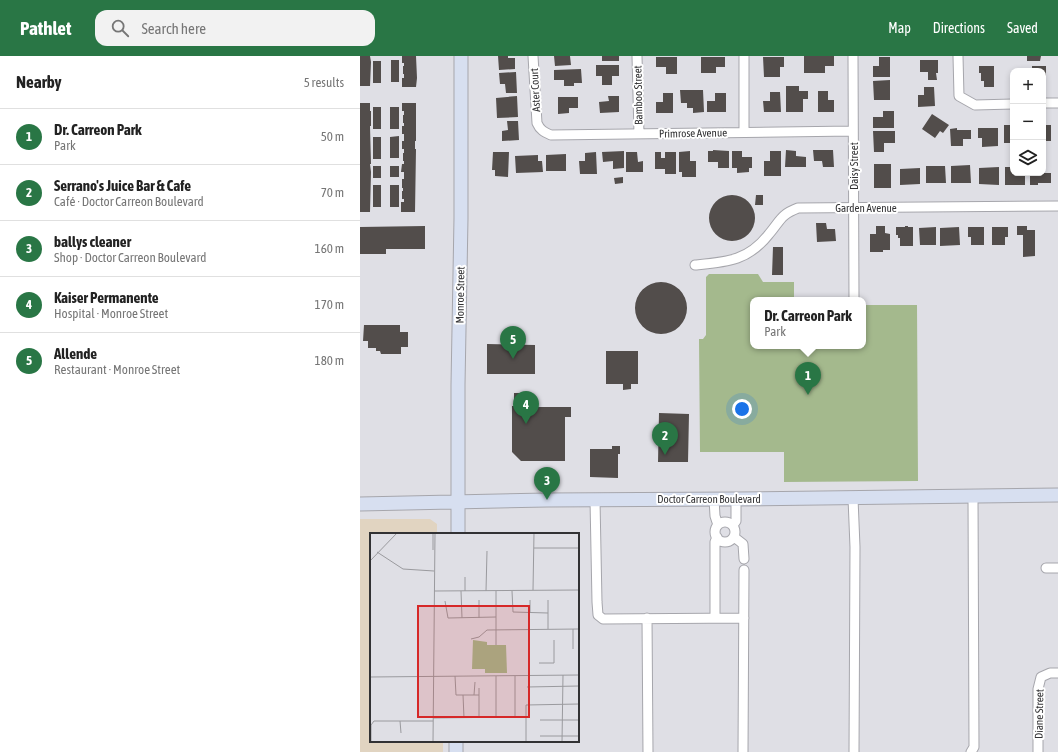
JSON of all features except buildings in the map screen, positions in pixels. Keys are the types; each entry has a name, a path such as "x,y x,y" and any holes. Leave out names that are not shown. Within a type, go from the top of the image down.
{"main road":[{"name":"Monroe Street","path":"458,533 461,56"},
{"name":"Doctor Carreon Boulevard","path":"360,504 1058,495"}],"street":[{"name":"Aster Court","path":"533,56 537,123"},
{"name":"Bamboo Street","path":"637,56 638,134"},
{"path":"744,56 744,132"},
{"name":"Daisy Street","path":"853,56 854,297"},
{"path":"958,56 959,96 975,105 1010,104"},
{"path":"1046,103 1058,103"},
{"name":"Primrose Avenue","path":"537,123 544,132 551,135 853,130"},
{"name":"Garden Avenue","path":"695,265 722,262 748,254 760,245 770,234 779,220 788,212 798,208 854,209 1058,206"},
{"path":"971,752 974,747 973,496"},
{"path":"853,498 855,547 854,752"},
{"path":"714,499 715,516 718,525 715,542 715,618"},
{"path":"733,525 736,520 736,499"},
{"path":"596,500 597,602 598,615 603,619 744,618"},
{"path":"717,537 726,542 734,537 735,530 733,525 730,523 724,522 718,525"},
{"path":"734,537 743,544 744,559"},
{"path":"1046,568 1058,568"},
{"path":"743,752 744,570"},
{"path":"647,618 648,752"},
{"name":"Diane Street","path":"1038,752 1038,689 1041,677 1050,673 1058,673"}],"shaded area":[{"path":"360,519 430,519 437,524 437,533 370,533 370,742 443,742 443,752 360,752"}],"green space":[{"path":"709,274 758,274 763,282 794,282 794,297 750,297 750,349 866,349 866,305 917,305 918,481 784,482 784,452 700,452 699,339 703,339 706,335 706,277"}],"place":[{"name":"Allende","path":"513,359"},
{"name":"Dr. Carreon Park","path":"808,395"},
{"name":"Kaiser Permanente","path":"526,424"},
{"name":"Serrano's Juice Bar & Cafe","path":"665,455"},
{"name":"ballys cleaner","path":"547,500"}]}
